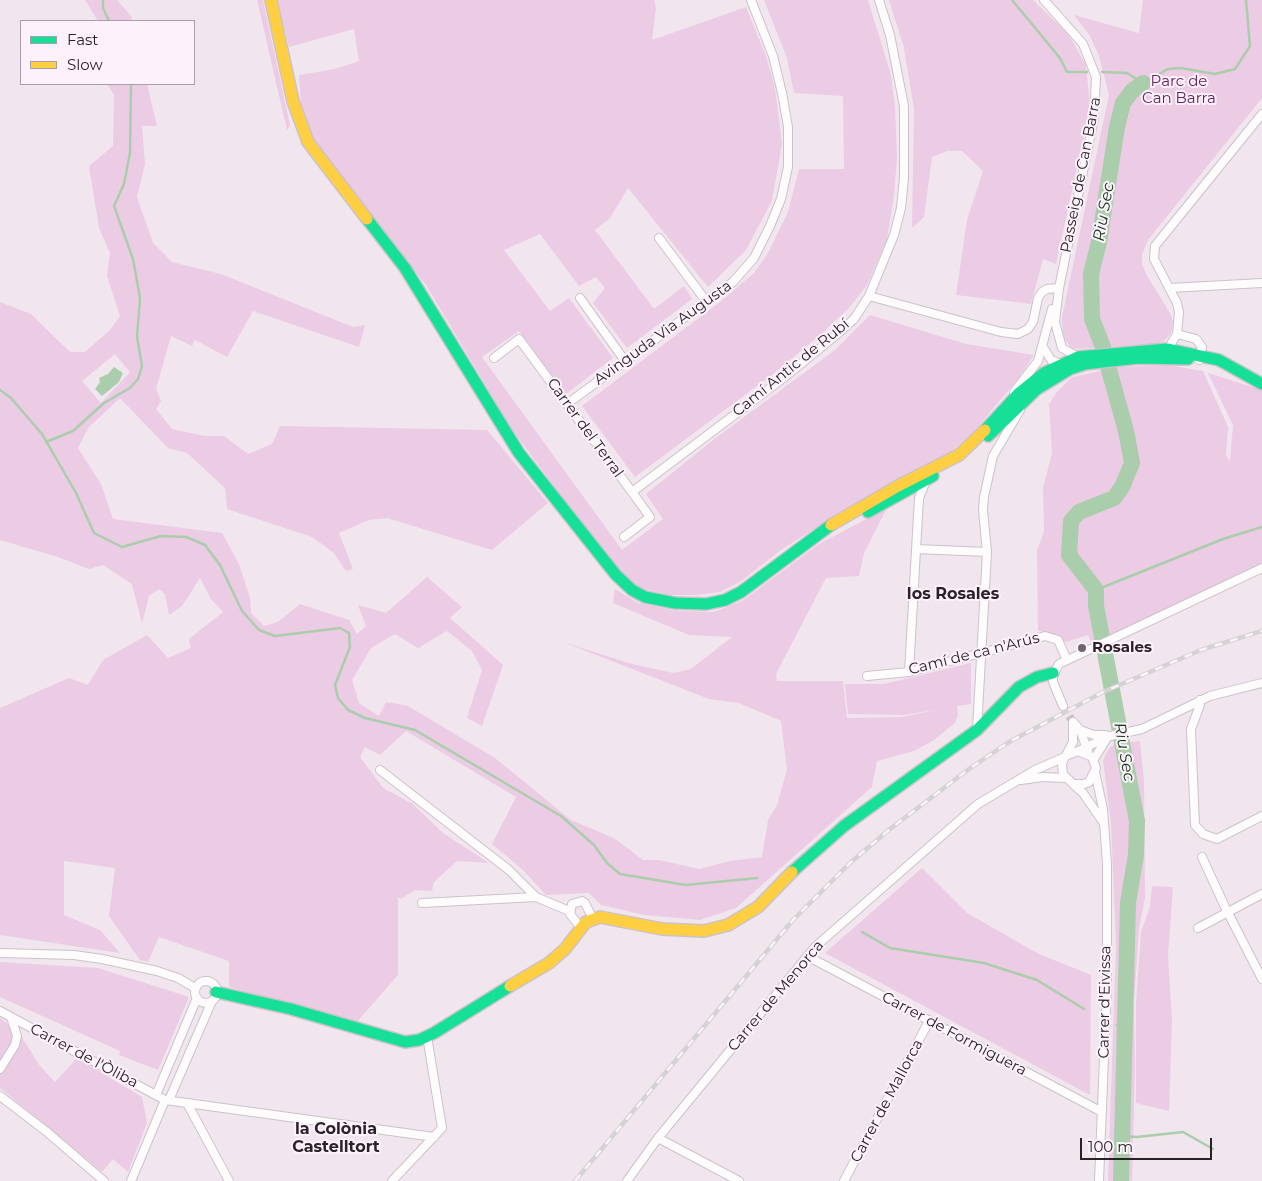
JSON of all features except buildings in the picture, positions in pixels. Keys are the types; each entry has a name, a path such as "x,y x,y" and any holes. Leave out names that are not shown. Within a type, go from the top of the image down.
{"main road":[{"path":"271,0 293,102 308,142 408,273 519,453 616,575 632,590 650,598 675,603 712,603 741,592 826,528 883,494 960,455 1007,404 1044,373 1059,364 1078,357 1123,351 1166,353 1200,358 1238,372 1262,384"},
{"path":"814,538 927,480 968,454 1045,383 1078,366 1166,353"},
{"path":"214,996 227,993 291,1009 405,1042 427,1036 549,964 565,949 586,922 593,919 600,917 662,929 704,930 740,920 758,907 800,864 844,826 977,730 1019,687 1037,677 1053,673"}],"street":[{"name":"Avinguda Via Augusta","path":"567,404 733,282 754,258 781,199 788,167 788,127 782,93 772,56 751,0"},
{"name":"Camí Antic de Rubí","path":"632,492 786,376 835,336 854,318 869,296 894,235 901,208 904,178 904,106 890,35 879,0"},
{"name":"Passeig de Can Barra","path":"1044,0 1083,44 1093,67 1097,89 1094,118 1059,288 1055,322 1062,348 1078,357"},
{"path":"1166,353 1177,334 1179,312 1170,288 1154,259 1155,246 1262,114"},
{"path":"659,238 706,302"},
{"path":"1170,288 1262,283"},
{"path":"869,296 1001,332 1018,334 1028,329 1033,322 1038,298 1042,292 1047,288 1059,288 1043,347 1034,368 1007,404"},
{"path":"580,298 624,361"},
{"path":"1177,334 1196,339 1202,347 1200,358"},
{"name":"Carrer del Terral","path":"494,358 519,339 632,492 650,517 624,537"},
{"path":"1043,347 1051,360 1066,366 1089,360 1102,362"},
{"path":"977,730 988,552 983,510 986,483 993,456 1021,410 1045,383"},
{"path":"909,672 919,498 927,480"},
{"path":"883,494 908,490 919,498"},
{"path":"916,549 988,552"},
{"path":"1063,706 1053,682 1053,673 1059,664 1262,568"},
{"name":"Camí de ca n'Arús","path":"867,676 909,672 1045,636 1058,640 1067,660"},
{"path":"1080,730 1094,735 1111,735 1142,729 1200,700 1222,692 1250,687 1262,682"},
{"path":"1250,687 1262,689"},
{"path":"1200,700 1192,729 1195,825 1203,834 1216,839 1262,816"},
{"path":"1072,722 1080,730 1090,754 1095,772 1089,782 1078,785 1065,778 1062,768 1073,742 1072,722"},
{"path":"1090,754 1111,735"},
{"path":"1090,754 1111,735"},
{"path":"1066,756 1078,751 1090,754"},
{"name":"Carrer de Menorca","path":"627,1181 658,1138 815,946 978,804 1035,770 1066,756"},
{"path":"380,770 509,870 536,897 569,911"},
{"name":"Carrer d'Eivissa","path":"1095,772 1103,809 1108,864 1107,984 1099,1181"},
{"name":"Carrer de Menorca","path":"1021,780 1048,777 1065,778"},
{"name":"Carrer d'Eivissa","path":"1073,784 1083,793 1103,822"},
{"path":"1202,857 1262,979"},
{"path":"1198,928 1262,894"},
{"path":"422,903 536,897"},
{"path":"581,928 571,918 569,911 572,904 582,901 587,906 593,919"},
{"path":"0,953 74,955 102,959 157,971 178,978 195,988 197,998 156,1095"},
{"name":"Carrer de Formiguera","path":"807,956 1102,1112"},
{"path":"132,1181 214,996 214,984 207,981 202,981 195,988"},
{"path":"197,998 205,1002 214,996"},
{"name":"Carrer de l'Òliba","path":"0,1011 167,1100 434,1137"},
{"path":"0,1069 15,1045 17,1036 11,1017"},
{"name":"Carrer de Mallorca","path":"844,1181 929,1021"},
{"path":"392,1181 442,1128 427,1036"},
{"path":"0,1096 47,1132 104,1181"},
{"path":"187,1103 229,1181"},
{"path":"658,1138 739,1181"}],"green space":[{"path":"85,0 117,0 131,16 132,20 97,20"},
{"path":"257,0 263,0 290,125 287,130"},
{"path":"278,0 654,0 656,8 652,40 746,7 766,56 775,88 782,144 772,201 746,250 708,287 628,188 610,218 595,230 654,309 684,286 692,299 627,348 593,303 605,288 596,277 579,286 540,234 504,250 550,311 569,298 613,358 566,394 519,331 482,357 622,550 663,519 646,494 713,440 835,350 870,315 966,344 1034,355 1018,379 976,429 952,451 850,506 781,550 740,582 720,592 695,595 669,595 643,589 628,580 573,512 512,429 426,285 346,184 314,140 301,104 299,75 335,69 359,61 354,29 289,47"},
{"path":"764,0 868,0 891,75 895,108 897,157 894,196 887,239 867,285 849,308 773,374 635,477 582,406 720,302 754,273 768,253 788,212 799,169 844,169 843,96 794,93 787,58"},
{"path":"889,0 1033,0 1069,35 1086,65 1090,107 1056,264 1043,259 1031,304 956,295 967,220 983,171 962,151 947,151 932,157 924,217 912,228 914,109 904,48"},
{"name":"Parc de Can Barra","path":"1143,0 1262,0 1262,98 1148,240 1142,254 1142,264 1146,274 1171,315 1173,322 1171,333 1164,341 1156,344 1072,349 1063,337 1062,317 1109,95 1099,56 1090,36 1074,15 1139,33"},
{"path":"108,85 147,85 157,126 142,126 145,164 137,197 153,243 172,262 221,274 353,327 365,325 359,347 253,311 227,357 195,340 192,346 171,336 156,389 161,401 156,409 172,429 205,436 224,436 248,454 272,444 280,426 487,430 548,503 492,550 387,518 369,520 339,533 353,569 346,571 333,552 312,537 227,509 225,488 187,453 168,448 120,398 88,428 78,448 101,484 113,519 222,533 239,564 250,598 251,613 264,626 278,622 300,604 349,620 357,634 366,626 358,605 386,613 427,577 462,607 450,618 503,665 482,726 467,718 482,670 472,651 447,631 418,648 395,634 371,648 352,680 359,703 379,716 386,702 408,706 495,758 571,820 614,838 643,860 659,860 699,869 730,861 762,857 768,820 777,805 787,770 781,721 739,703 709,699 563,642 632,664 673,673 691,669 732,637 689,635 613,603 615,589 638,603 678,611 714,612 742,601 819,544 887,508 864,553 859,576 826,578 776,674 777,681 843,681 847,718 901,717 936,710 903,715 848,714 845,684 884,684 971,663 971,704 957,706 958,715 955,723 934,740 914,751 877,761 872,787 736,908 700,920 644,915 601,905 589,893 546,895 522,869 492,844 516,797 406,731 380,755 365,747 360,757 383,788 413,804 443,833 489,863 457,861 434,882 432,891 415,890 401,899 398,897 398,975 357,1022 229,987 229,961 159,937 148,962 140,960 109,916 115,868 64,861 64,915 100,930 120,953 0,935 0,708 69,678 88,685 103,660 147,635 168,658 191,648 189,639 223,612 211,599 200,578 182,606 169,615 165,594 159,589 149,596 142,623 132,584 103,565 89,569 58,557 0,540 0,302 31,314 70,352 85,352 109,331 120,316 107,276 110,253 99,228 89,166 113,146 114,95","holes":["115,354 130,372 101,403 82,381"]},
{"path":"1168,365 1203,371 1228,427 1226,455 1230,461 1233,425 1208,373 1262,390 1262,568 1093,647 1088,635 1066,642 1049,632 1038,631 1037,551 1044,531 1043,488 1052,453 1049,404 1057,392 1072,377 1120,367"},
{"path":"1140,741 1144,781 1145,898 1139,929 1134,1003 1135,1066 1132,1181 1108,1181 1116,946 1111,823 1103,760 1109,748 1115,744"},
{"path":"922,868 967,913 1039,954 1091,975 1090,1095 825,953"},
{"path":"1152,886 1173,887 1168,955 1172,1022 1169,1111 1136,1103 1136,1003 1141,932 1150,907"},
{"path":"0,962 98,968 189,997 158,1070 119,1055 120,1051 0,997"},
{"path":"0,1018 18,1031 40,1066 55,1082 77,1058 142,1097 147,1123 128,1172 113,1159 102,1172 0,1088"}],"shaded area":[{"path":"114,367 123,373 119,382 102,396 95,389 100,382 99,378 108,374"}],"waterway":[{"path":"103,0 103,8 109,20"},
{"path":"1012,0 1060,58 1067,72 1087,72"},
{"path":"1102,72 1127,73 1143,83 1168,69 1181,68 1215,74 1235,69 1250,46 1246,0"},
{"name":"Riu Sec","path":"1103,347 1092,319 1091,274 1099,242 1117,127 1123,103 1132,91 1143,83"},
{"path":"46,442 73,431 104,403 130,388 138,379 142,366 137,337 140,298 133,259 114,206 124,184 130,153 131,85"},
{"name":"Riu Sec","path":"1108,366 1126,431 1132,463 1122,487 1114,498 1079,512 1071,521 1069,555 1096,590 1096,606 1137,821 1136,855 1128,903 1121,1181"},
{"path":"0,390 11,398 42,434 76,493 94,533 122,547 161,536 186,537 196,541"},
{"path":"1096,590 1223,539 1262,527"},
{"path":"198,542 205,545 220,565 242,611 259,630 275,636 340,628 349,633 350,647 335,685 338,698 348,710 365,718 415,730 561,816 594,845 607,863 620,874 686,885 757,878"},
{"path":"862,932 890,948 984,963 1037,980 1084,1009"},
{"name":"Riu Sec","path":"1117,1025 1125,1030"},
{"path":"1123,1136 1137,1137 1183,1132 1213,1149"}],"tunnel":[{"path":"1063,706 1073,722"}],"railway":[{"path":"575,1181 793,920 850,863 890,829 969,769 1009,742 1103,692 1201,650 1262,631"}],"traffic: fast":[{"path":"367,219 405,268 519,453 616,575 632,590 645,597 675,603 706,604 725,600 741,592 831,525"},
{"path":"985,430 1019,393 1044,373 1078,357 1167,349 1219,360 1262,384"},
{"path":"988,436 1037,389 1070,369 1085,364 1138,358 1188,359"},
{"path":"868,512 933,476"},
{"path":"792,872 844,826 977,730 1019,687 1037,677 1053,673"},
{"path":"216,992 291,1009 405,1042 419,1040 434,1033 510,986"}],"traffic: slow":[{"path":"271,0 293,101 308,142 367,219"},
{"path":"831,525 898,486 959,455 985,430"},
{"path":"510,986 549,963 565,949 586,922 600,917 662,929 704,931 728,925 758,907 792,872"}],"place":[{"name":"Rosales","path":"1082,648"}],"district":[{"name":"los Rosales","path":"953,594"},
{"name":"la Colònia Castelltort","path":"336,1138"}]}
